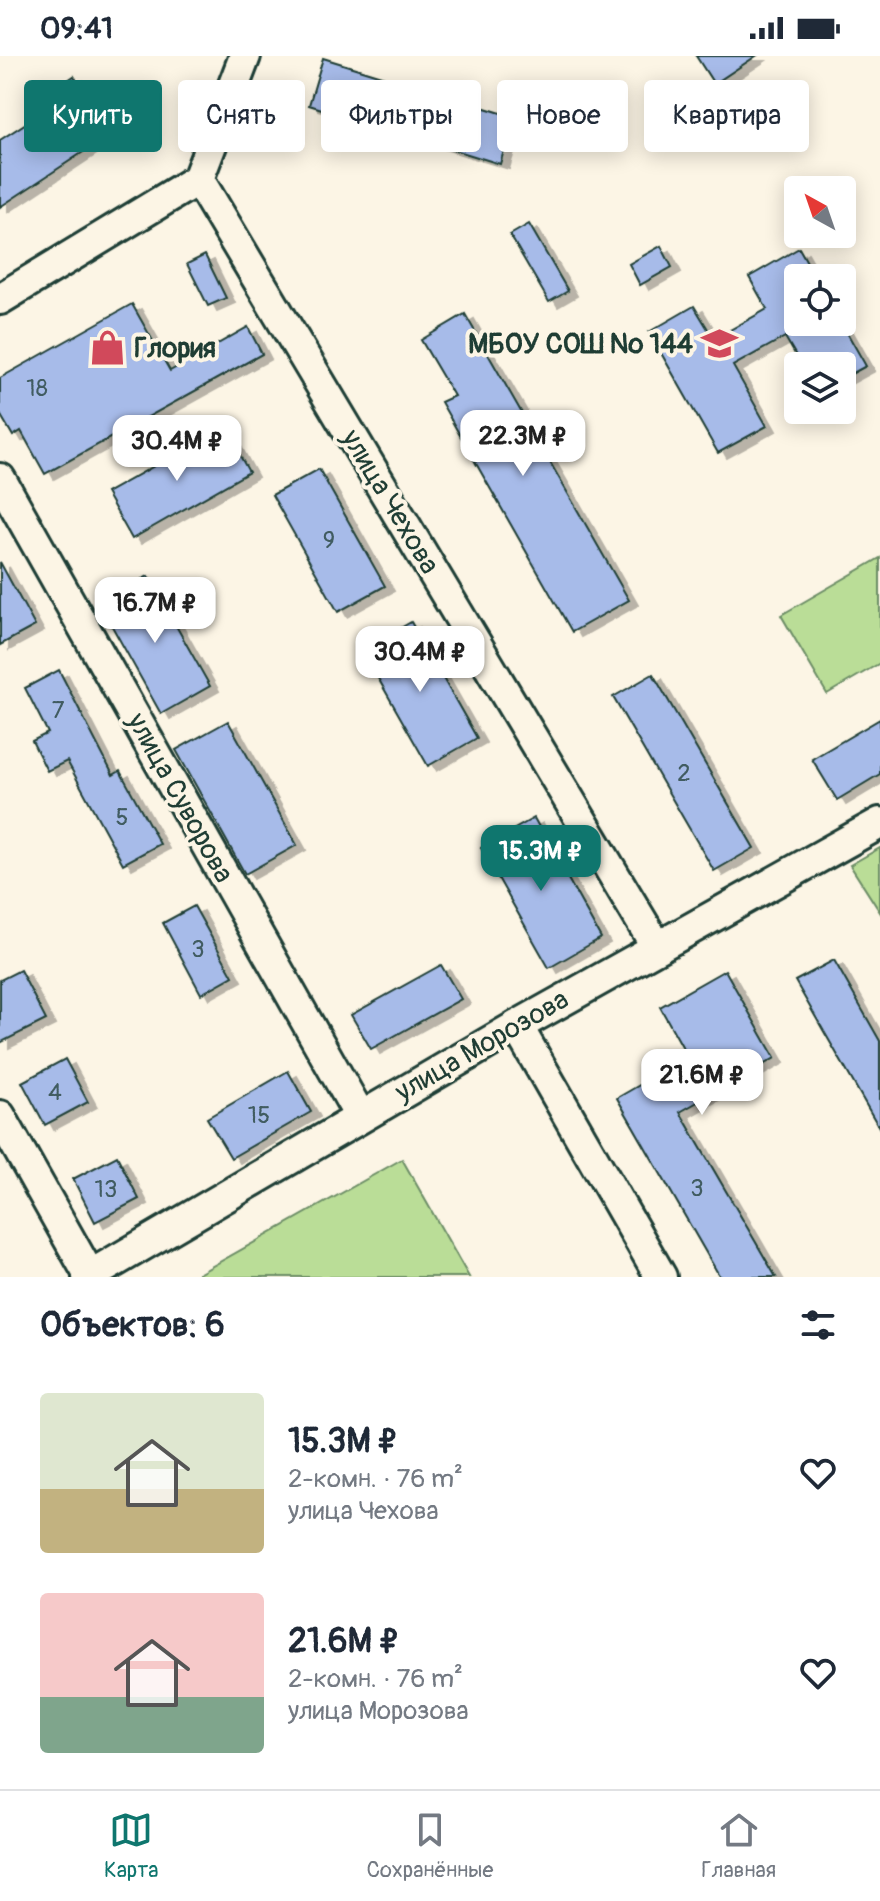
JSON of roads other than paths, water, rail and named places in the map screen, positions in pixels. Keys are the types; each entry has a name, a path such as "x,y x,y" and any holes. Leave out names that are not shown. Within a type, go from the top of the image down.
{"street":[{"path":"0,299 198,179 245,56"},
{"name":"улица Чехова","path":"198,179 657,947"},
{"name":"улица Суворова","path":"0,479 360,1116"},
{"name":"улица Морозова","path":"89,1276 517,1026 880,823"},
{"path":"517,1026 661,1277"},
{"path":"0,1116 89,1276"}],"place":[{"name":"МБОУ СОШ № 144","path":"719,344"},
{"name":"Глория","path":"108,348"}]}
